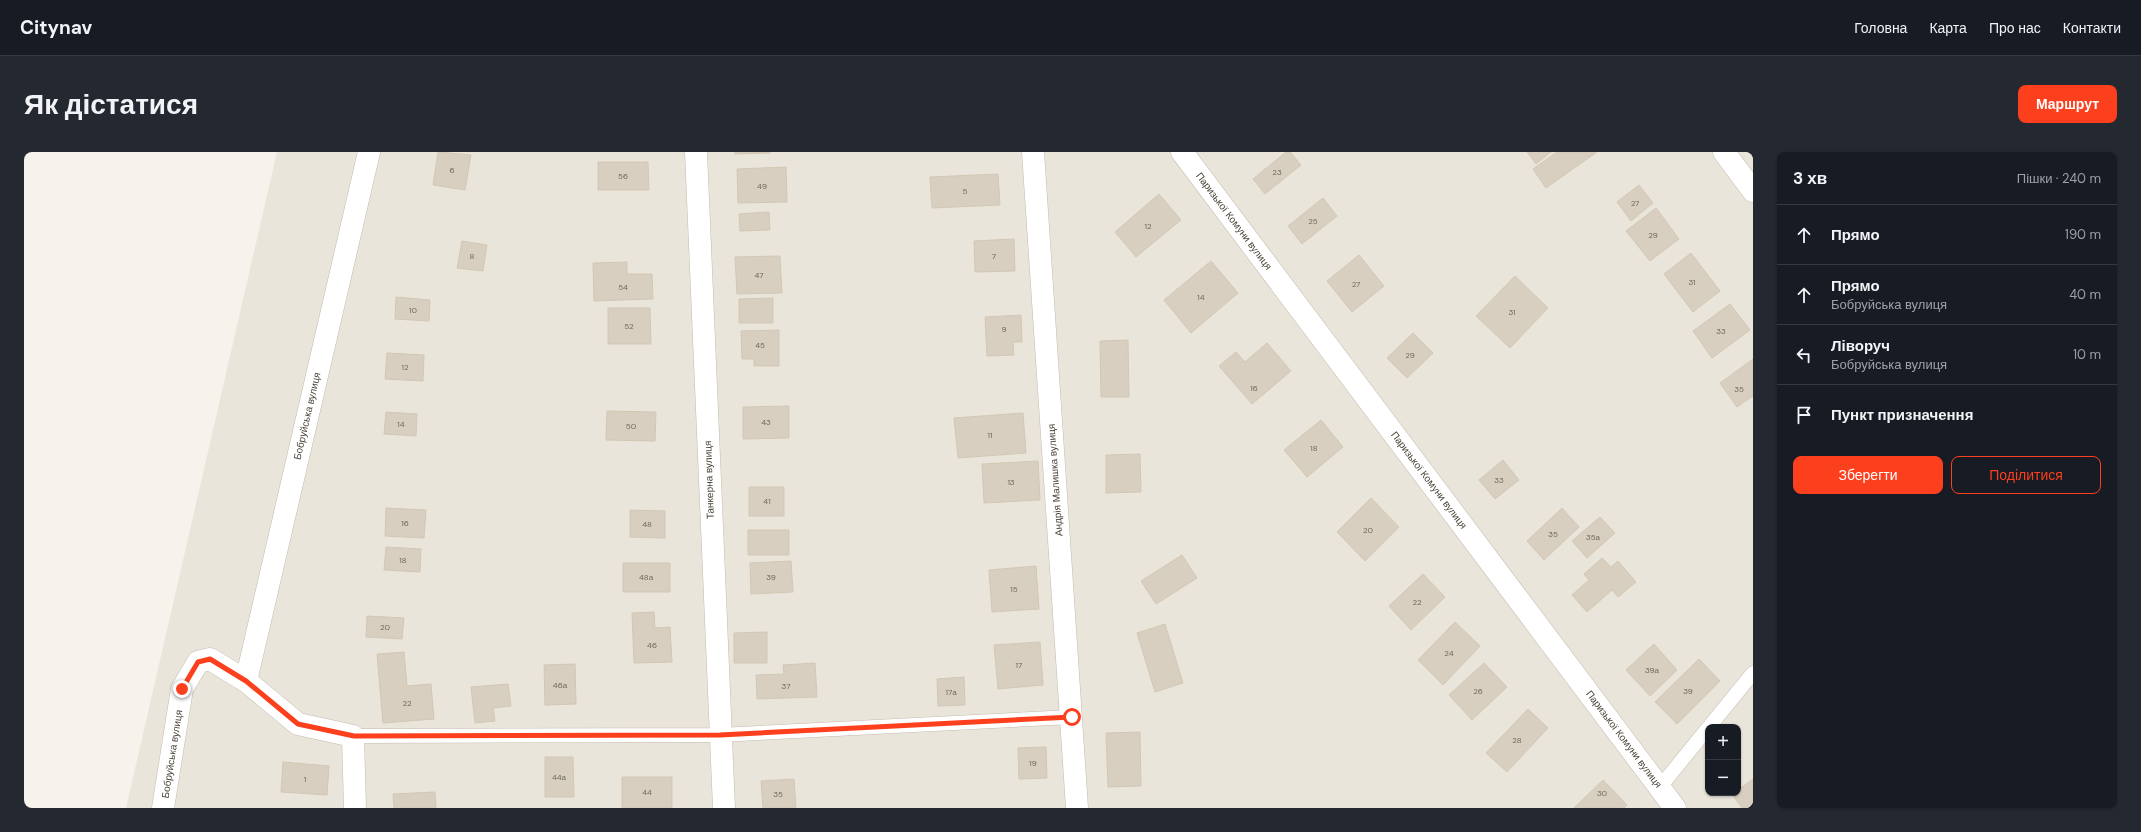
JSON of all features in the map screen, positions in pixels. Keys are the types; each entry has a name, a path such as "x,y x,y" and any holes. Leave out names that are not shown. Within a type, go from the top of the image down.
{"street":[{"name":"Бобруйська вулиця","path":"246,681 369,152"},
{"name":"Танкерна вулиця","path":"696,152 724,808"},
{"name":"Андрія Малишка вулиця","path":"1033,152 1078,808"},
{"name":"Паризької Комуни вулиця","path":"1182,152 1675,808"},
{"path":"1724,152 1753,191"},
{"name":"Бобруйська вулиця","path":"163,808 182,689 198,662 210,659 246,681 298,724 354,736"},
{"path":"354,736 356,808"}],"lane":[{"path":"1710,724 1753,672"},
{"path":"354,736 720,735 1072,717"},
{"path":"1660,787 1705,731"}],"shaded area":[{"path":"277,152 1753,152 1753,808 126,808"}],"building":[{"path":"438,152 471,155 465,190 433,185"},
{"path":"735,152 770,152 770,153 735,154"},
{"path":"1286,152 1290,152 1301,165 1265,194 1253,179"},
{"path":"1527,152 1551,152 1536,164"},
{"path":"1557,152 1597,152 1546,188 1533,169"},
{"path":"598,162 648,162 649,190 598,190"},
{"path":"786,167 787,202 738,203 737,169"},
{"path":"998,174 1000,205 932,208 930,177"},
{"path":"1639,185 1653,203 1631,221 1617,202"},
{"path":"1159,194 1181,220 1136,257 1115,232"},
{"path":"1323,198 1337,216 1302,244 1288,226"},
{"path":"1656,208 1679,239 1650,261 1626,231"},
{"path":"769,212 770,230 740,231 739,214"},
{"path":"1014,239 1015,271 975,272 974,241"},
{"path":"462,241 487,245 483,271 457,268"},
{"path":"1691,253 1720,291 1693,312 1664,274"},
{"path":"1359,255 1384,286 1352,312 1327,281"},
{"path":"780,256 782,293 737,294 735,257"},
{"path":"1211,261 1238,293 1191,333 1164,300"},
{"path":"627,262 627,274 652,274 653,299 594,301 593,263"},
{"path":"1515,276 1548,308 1510,348 1476,316"},
{"path":"396,297 430,300 429,321 395,319"},
{"path":"773,298 773,323 739,323 739,299"},
{"path":"1730,304 1750,330 1712,358 1693,331"},
{"path":"608,308 650,308 651,344 608,344"},
{"path":"1021,315 1022,342 1013,342 1014,355 987,356 985,317"},
{"path":"779,330 779,366 754,366 754,359 742,359 741,331"},
{"path":"1413,333 1433,353 1407,378 1387,358"},
{"path":"1128,340 1129,397 1101,397 1100,341"},
{"path":"1267,343 1291,371 1252,404 1219,366 1236,352 1245,362"},
{"path":"387,353 424,355 423,381 385,379"},
{"path":"1753,359 1753,396 1737,407 1720,383"},
{"path":"789,406 789,438 743,439 743,407"},
{"path":"607,411 656,412 655,441 606,440"},
{"path":"386,412 417,414 416,436 384,434"},
{"path":"1023,413 1026,453 958,458 954,418"},
{"path":"1321,420 1343,447 1307,477 1284,450"},
{"path":"1140,454 1141,492 1106,493 1106,455"},
{"path":"1503,460 1519,480 1495,499 1479,480"},
{"path":"1038,461 1040,500 984,503 982,464"},
{"path":"749,487 784,487 784,516 749,516"},
{"path":"1371,498 1399,527 1365,561 1337,532"},
{"path":"386,508 426,510 424,538 385,536"},
{"path":"1562,508 1579,527 1544,560 1527,541"},
{"path":"630,510 665,511 665,538 630,537"},
{"path":"1600,517 1615,533 1587,558 1572,541"},
{"path":"748,530 789,530 789,555 748,555"},
{"path":"386,547 421,549 420,572 384,570"},
{"path":"1182,555 1197,578 1156,604 1141,581"},
{"path":"1602,558 1611,567 1618,561 1636,582 1618,597 1612,590 1587,612 1572,595 1589,580 1584,574"},
{"path":"791,561 793,592 751,594 750,563"},
{"path":"623,563 670,563 670,592 623,592"},
{"path":"1036,566 1039,609 992,612 989,570"},
{"path":"1423,574 1445,597 1411,630 1389,606"},
{"path":"654,612 655,628 670,627 672,662 634,663 632,613"},
{"path":"367,616 404,618 402,639 366,637"},
{"path":"1455,622 1480,646 1443,685 1418,660"},
{"path":"1165,624 1183,683 1155,692 1137,633"},
{"path":"767,632 767,663 734,663 734,633"},
{"path":"1040,642 1043,685 998,689 994,645"},
{"path":"1654,644 1677,670 1650,696 1626,670"},
{"path":"404,652 407,686 431,684 434,719 383,723 377,654"},
{"path":"1699,659 1720,681 1677,724 1655,702"},
{"path":"815,663 817,697 757,699 756,675 784,674 783,665"},
{"path":"1484,663 1507,687 1472,720 1449,695"},
{"path":"575,664 576,704 545,705 544,665"},
{"path":"964,677 965,705 938,706 937,679"},
{"path":"508,684 511,706 493,708 495,721 475,723 471,687"},
{"path":"1528,709 1548,728 1507,772 1486,753"},
{"path":"1140,732 1141,786 1108,787 1106,733"},
{"path":"1046,747 1047,778 1019,779 1018,748"},
{"path":"545,757 573,757 574,797 545,797"},
{"path":"283,762 329,766 327,795 281,792"},
{"path":"622,777 672,777 672,808 622,808"},
{"path":"794,779 796,808 763,808 761,781"},
{"path":"1753,779 1753,808 1742,808 1733,796 1741,796 1741,788"},
{"path":"1603,780 1627,805 1624,808 1574,808"},
{"path":"435,792 436,808 394,808 393,794"}],"route":[{"path":"182,689 198,662 210,659 246,681 298,724 354,736 720,735 1072,717"}]}
